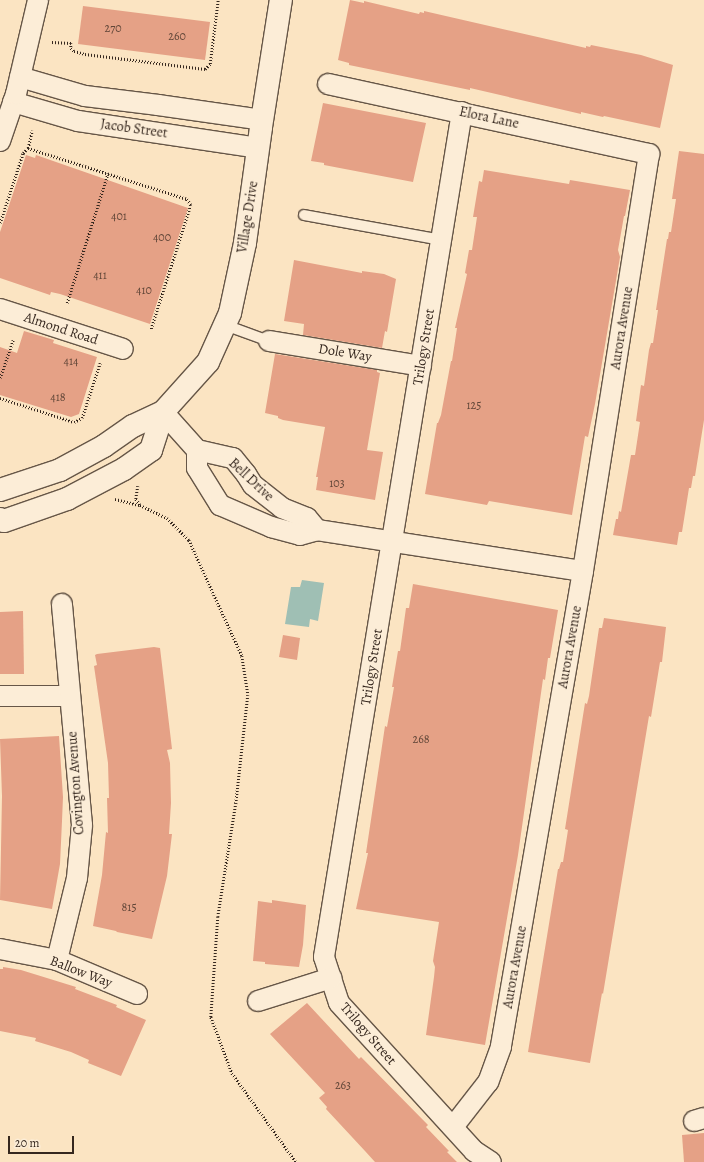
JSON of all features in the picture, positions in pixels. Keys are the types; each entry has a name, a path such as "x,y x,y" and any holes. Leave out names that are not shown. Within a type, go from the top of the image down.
{"street":[{"path":"0,141 20,77 38,0"},
{"name":"Village Drive","path":"0,490 60,470 104,446 133,426 163,412 208,362 230,313 245,243 262,120 281,0"},
{"name":"Jacob Street","path":"20,77 85,96 262,120"},
{"name":"Elora Lane","path":"328,84 649,154"},
{"name":"Jacob Street","path":"13,102 78,121 258,148"},
{"name":"Trilogy Street","path":"462,112 324,957 339,1003 474,1151 491,1162"},
{"name":"Aurora Avenue","path":"453,1128 488,1082 500,1047 582,571 649,154"},
{"name":"Almond Road","path":"0,309 123,349"},
{"name":"Dole Way","path":"268,341 420,366"},
{"path":"163,412 197,450"},
{"name":"Village Drive","path":"0,519 4,521 67,499 124,469 151,450 163,412"},
{"name":"Bell Drive","path":"317,530 307,518 282,508 253,485 246,474 232,458 197,450 197,468 220,505 271,527 300,535 317,530 582,571"},
{"path":"237,512 253,485"},
{"name":"Covington Avenue","path":"58,960 77,878 82,825 69,696 62,604"},
{"path":"0,696 69,696"},
{"name":"Ballow Way","path":"0,949 58,960 137,994"},
{"path":"258,1001 331,978"}],"lane":[{"path":"304,215 441,240"},
{"path":"225,325 268,341"}],"path":[{"path":"52,42 72,43 71,48 74,51 85,54 205,69 210,64 218,0"},
{"path":"0,223 23,153 28,148 33,127"},
{"path":"28,148 187,199 191,205 151,330"},
{"path":"67,303 108,173"},
{"path":"0,378 13,340"},
{"path":"0,398 74,422 82,418 102,358"},
{"path":"138,484 136,499 140,505 167,518 189,540 242,656 248,695 236,803 218,917 211,1017 232,1073 296,1162"}],"water":[{"path":"302,580 324,583 318,621 310,619 309,627 285,624 291,587 300,587"}],"building":[{"path":"350,0 364,3 364,1 419,14 420,12 424,13 424,11 586,48 586,46 590,47 591,45 641,55 673,65 660,128 604,116 581,112 581,114 470,88 470,90 349,65 349,63 338,60"},
{"path":"83,6 210,22 205,60 78,44"},
{"path":"323,103 426,123 413,182 324,165 324,163 311,161"},
{"path":"679,151 704,154 704,420 695,476 693,476 691,488 689,488 682,532 679,532 677,545 613,535 616,519 618,519 619,511 621,512 631,455 635,455 640,422 636,421 641,385 644,386 649,350 651,343 653,343 658,310 656,310 667,239 669,232 671,232 676,199 672,199"},
{"path":"26,155 35,158 36,155 188,208 150,324 60,294 51,292 50,295 0,278 0,232"},
{"path":"484,170 569,184 570,180 630,190 618,250 620,257 595,404 588,437 585,436 572,515 489,501 487,505 425,494 437,423 441,415 452,361 457,328 455,328 467,274 465,273 469,250 472,250 477,217 473,217 479,181 482,182"},
{"path":"294,260 362,273 362,271 384,274 396,279 387,332 385,331 382,348 303,335 304,324 284,321"},
{"path":"24,331 54,340 53,343 97,357 79,414 71,417 0,395 0,347 17,353"},
{"path":"275,354 377,370 377,372 380,373 367,450 383,452 375,500 316,490 318,477 316,477 325,427 283,420 278,418 278,416 265,413"},
{"path":"413,584 558,610 550,658 548,658 545,680 543,679 518,855 485,1045 426,1035 435,967 433,961 439,922 356,909 368,853 366,853 385,726 387,727 394,687 392,687 398,651 400,651 406,608 409,608"},
{"path":"23,611 24,674 0,674 0,612"},
{"path":"604,618 666,627 662,662 660,662 651,717 649,716 603,994 602,993 590,1063 528,1052 558,869 561,862 563,862 568,830 565,829 585,703 587,704 589,696 599,628 602,628"},
{"path":"283,635 300,638 297,660 279,657"},
{"path":"154,647 160,648 172,749 167,750 170,763 171,803 169,834 172,834 167,876 152,939 93,926 102,875 106,832 108,833 107,798 109,798 108,763 94,666 97,665 95,655 97,654"},
{"path":"59,736 63,797 60,864 52,909 0,900 2,796 0,739"},
{"path":"272,900 306,905 303,945 299,967 265,964 265,962 253,961 258,901 272,903"},
{"path":"3,967 21,970 76,987 75,989 117,1005 116,1007 146,1020 121,1076 88,1063 89,1060 71,1052 35,1041 36,1038 0,1031 0,969 3,969"},
{"path":"307,1003 359,1059 361,1057 428,1125 426,1127 449,1151 447,1152 457,1162 375,1162 326,1109 327,1107 319,1098 325,1093 270,1034"},
{"path":"704,1133 704,1162 684,1162 682,1135"}]}
